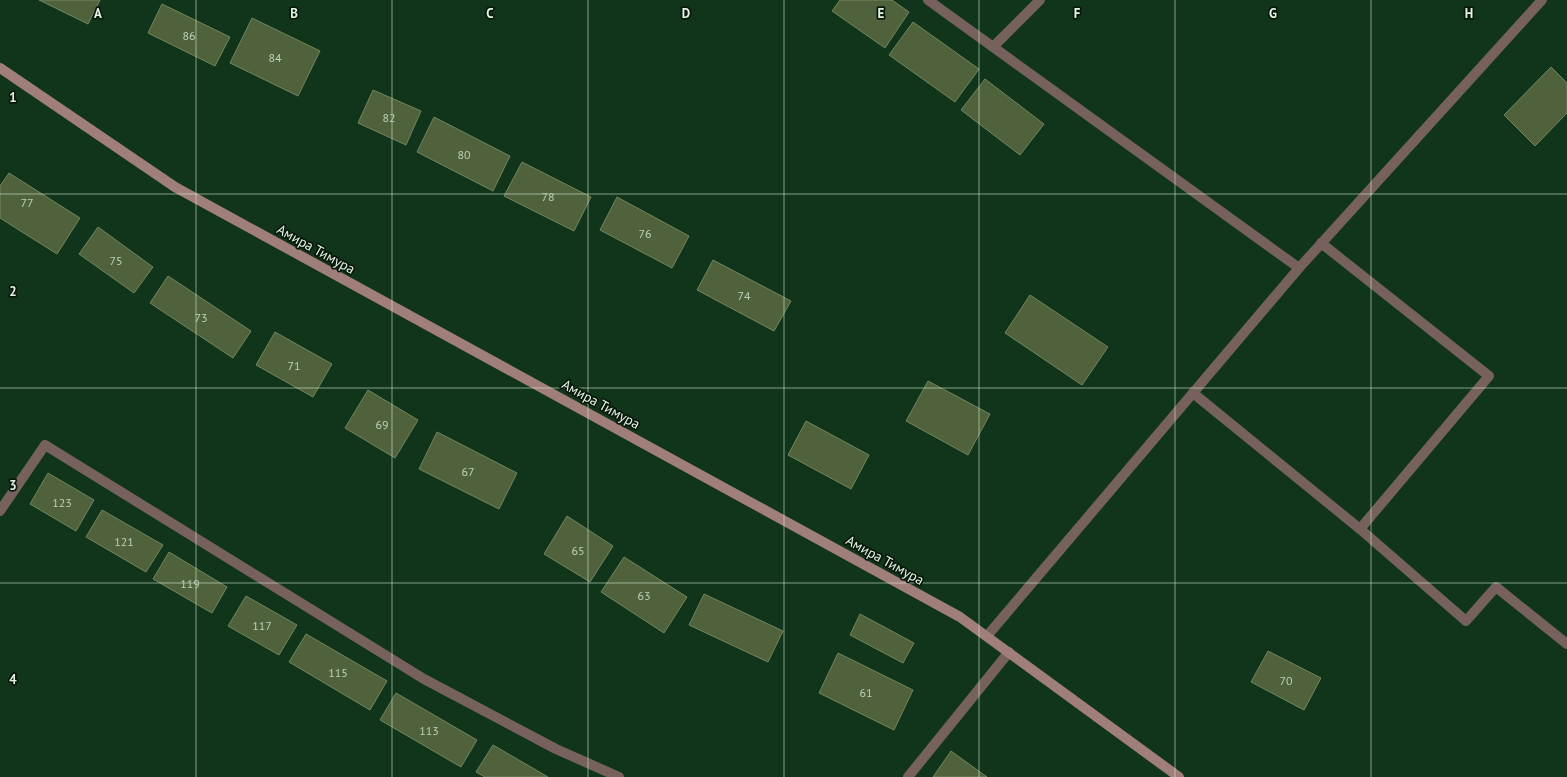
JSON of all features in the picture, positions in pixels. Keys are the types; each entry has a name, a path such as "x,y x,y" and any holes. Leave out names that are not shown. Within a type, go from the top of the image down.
{"street":[{"path":"928,0 1299,268"},
{"path":"993,47 1040,0"},
{"path":"987,636 1299,268 1542,0"},
{"name":"Амира Тимура","path":"0,68 175,187 960,617 1179,777"},
{"path":"1321,243 1489,376 1360,529"},
{"path":"1193,393 1360,529 1466,621 1496,587 1567,644"},
{"path":"0,511 45,445 424,679 556,749 619,777"},
{"path":"908,777 1009,652"}],"building":[{"path":"39,0 100,0 88,24"},
{"path":"840,0 892,0 909,12 885,48 832,11"},
{"path":"162,4 230,37 215,66 148,33"},
{"path":"252,18 320,51 298,96 230,63"},
{"path":"913,22 979,69 955,102 889,55"},
{"path":"1551,67 1567,83 1567,113 1535,146 1504,115"},
{"path":"985,79 1044,124 1020,155 961,110"},
{"path":"373,90 421,111 406,145 358,123"},
{"path":"434,117 510,156 493,191 417,152"},
{"path":"522,162 591,197 574,231 504,196"},
{"path":"9,173 80,218 57,254 0,218 0,186"},
{"path":"617,197 689,236 672,268 600,230"},
{"path":"98,227 153,267 134,293 79,254"},
{"path":"713,260 791,301 774,331 697,290"},
{"path":"168,276 251,331 233,358 150,303"},
{"path":"1030,295 1108,347 1082,385 1005,333"},
{"path":"275,332 332,364 313,397 256,365"},
{"path":"928,381 990,414 968,455 906,421"},
{"path":"368,390 418,420 395,458 345,428"},
{"path":"806,421 869,455 851,489 788,455"},
{"path":"437,432 517,473 499,509 419,469"},
{"path":"48,473 94,500 76,531 30,504"},
{"path":"102,510 163,545 146,572 86,537"},
{"path":"567,516 613,546 590,582 544,554"},
{"path":"169,552 227,587 212,613 153,579"},
{"path":"624,557 687,597 664,633 601,592"},
{"path":"704,594 783,631 768,662 689,625"},
{"path":"246,596 297,625 279,655 228,626"},
{"path":"860,614 914,643 903,663 850,635"},
{"path":"306,634 387,681 370,710 289,662"},
{"path":"1268,651 1321,678 1304,710 1251,682"},
{"path":"838,653 913,690 894,730 819,693"},
{"path":"396,693 477,740 461,767 380,720"},
{"path":"493,745 548,777 485,777 476,772"},
{"path":"951,751 987,777 933,777"}]}
